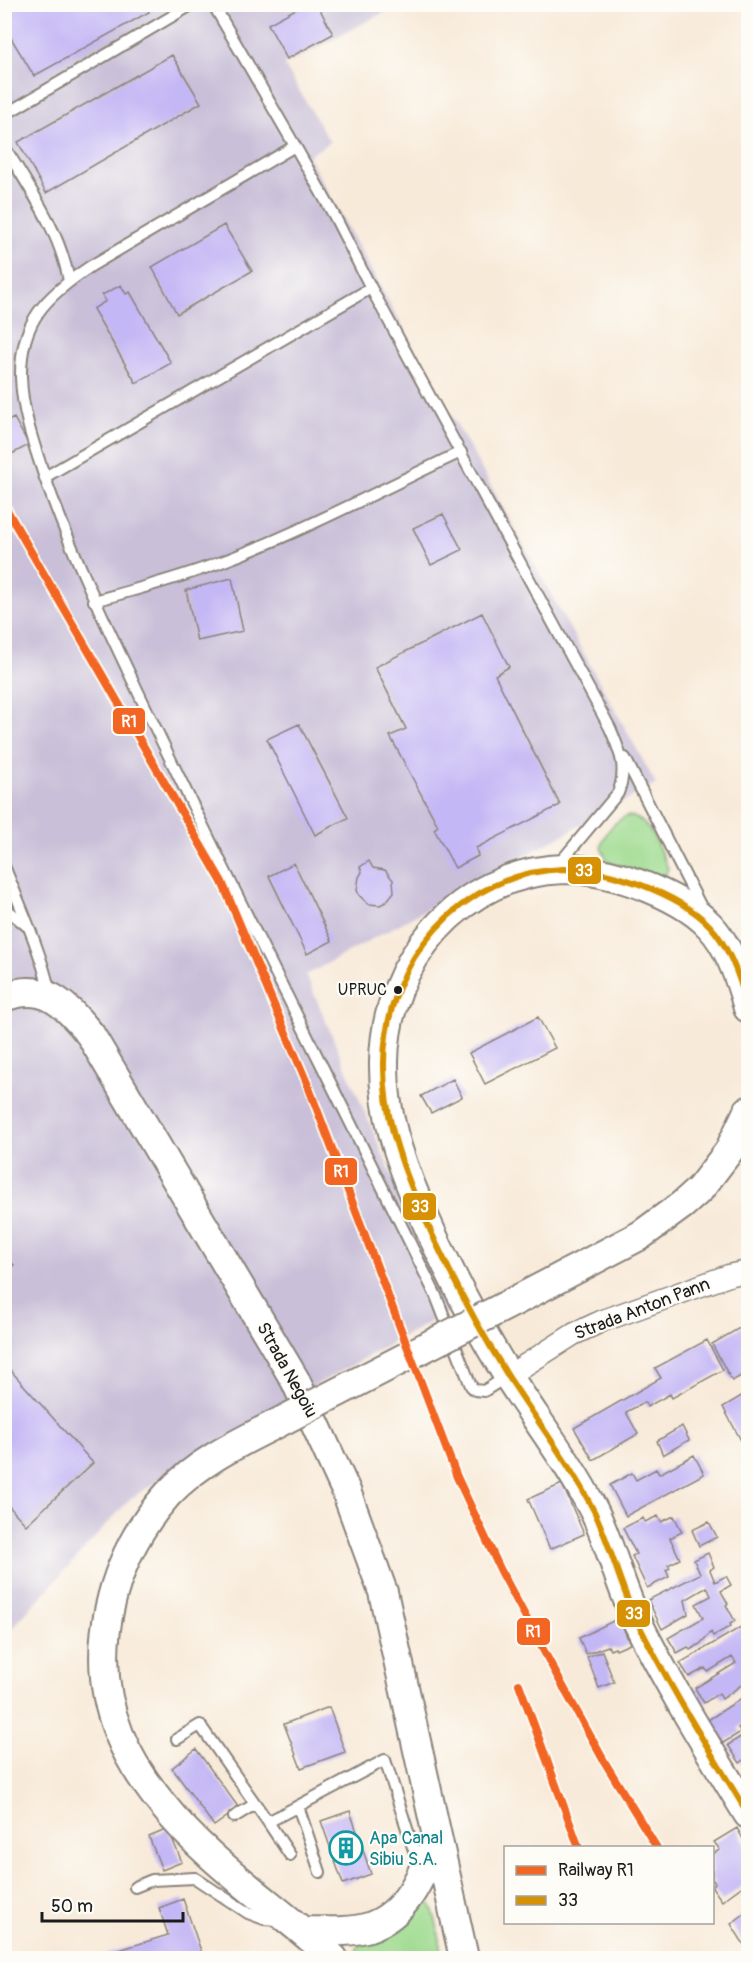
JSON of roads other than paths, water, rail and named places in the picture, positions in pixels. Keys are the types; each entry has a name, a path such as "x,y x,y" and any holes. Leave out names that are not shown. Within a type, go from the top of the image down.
{"main road":[{"path":"748,1008 733,965 721,941 710,926 673,900 636,883 597,871 554,870 520,876 476,896 455,909 438,925 400,982 386,1033 384,1063 388,1115 403,1166 456,1285 508,1376 566,1464 594,1513 636,1618 657,1660 748,1814"},
{"path":"4,997 33,990 51,996"},
{"name":"Strada Negoiu","path":"51,996 68,1009 90,1034 111,1068 295,1380 350,1500 383,1592 464,1959"},
{"path":"333,1959 304,1931 225,1868 189,1835 146,1783 119,1735 111,1711 105,1673 105,1639 114,1587 125,1558 139,1531 169,1493 219,1454 641,1235 700,1189 729,1151 748,1111"},
{"path":"304,1931 349,1930 369,1927 386,1919 414,1891 437,1837"}],"street":[{"name":"Strada Anton Pann","path":"508,1376 574,1334 602,1321 739,1274 748,1263"}],"lane":[{"path":"4,115 193,4"},
{"path":"213,4 335,217 371,288 610,728 710,926"},
{"path":"4,146 48,220 63,253 69,281"},
{"path":"295,146 69,281 39,309 28,330 23,348 21,377 24,403 32,442 94,602 436,1296 471,1386 475,1390 484,1391 508,1376"},
{"path":"45,477 371,288"},
{"path":"94,602 218,564 461,452"},
{"path":"554,870 618,793 623,780 624,768 610,728"},
{"path":"4,867 30,928 46,972 51,996"},
{"path":"4,907 30,928"},
{"path":"177,1739 200,1725 290,1855"},
{"path":"268,1822 385,1760 422,1875"},
{"path":"234,1818 255,1804"},
{"path":"298,1806 321,1872"},
{"path":"135,1887 152,1880 195,1878 248,1913 264,1919 279,1920 304,1931"}],"rail line":[{"name":"R1","path":"4,505 222,882 307,1083 457,1477 501,1571 554,1670 604,1761 656,1846"},
{"name":"R1","path":"519,1684 578,1846"}],"place":[{"name":"UPRUC","path":"398,990"},
{"name":"Apa Canal Sibiu S.A.","path":"346,1848"}]}
